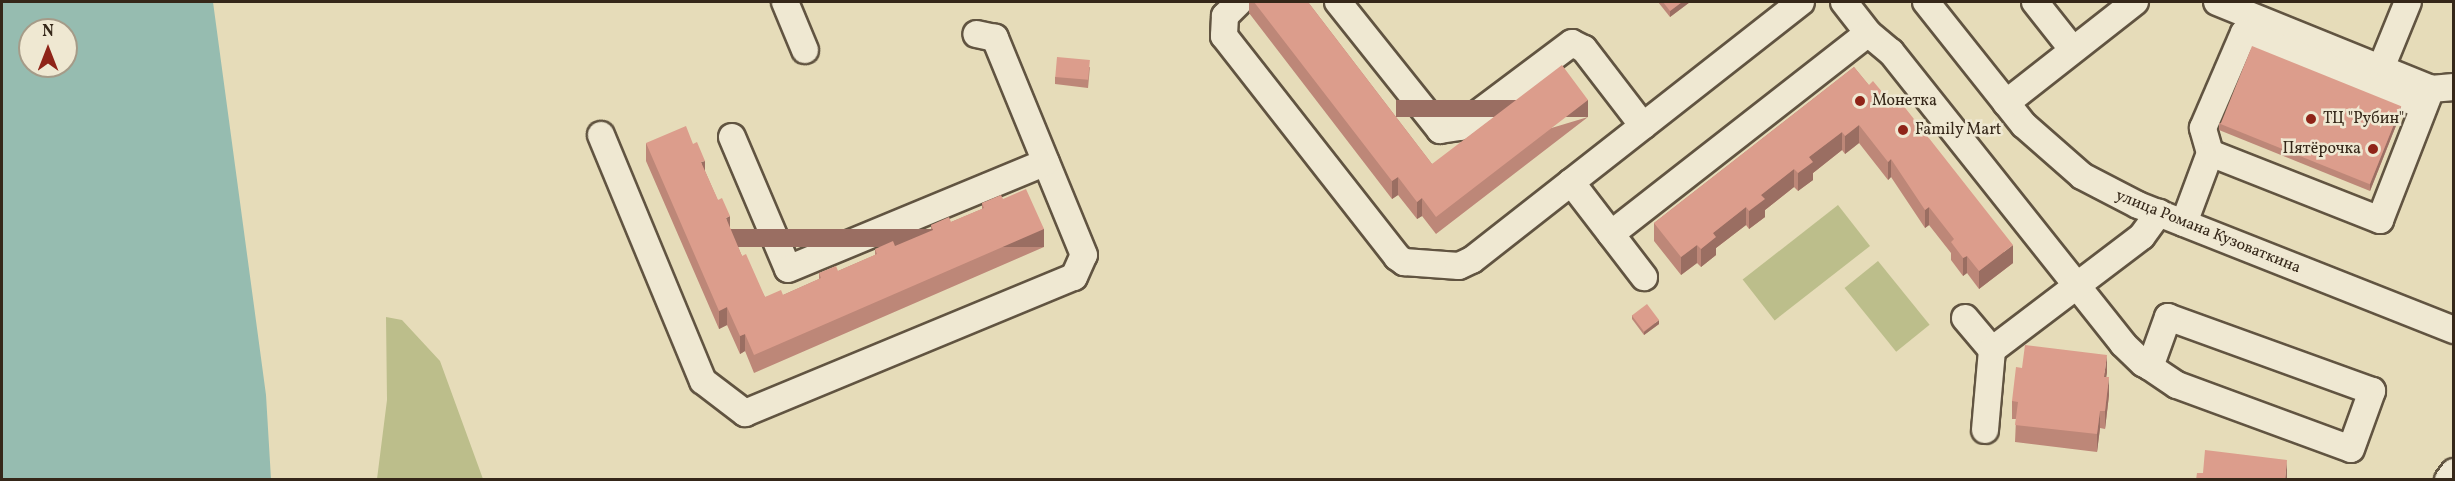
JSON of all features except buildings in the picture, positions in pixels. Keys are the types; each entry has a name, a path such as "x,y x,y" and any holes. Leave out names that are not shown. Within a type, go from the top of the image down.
{"street":[{"path":"785,2 805,50"},
{"path":"1239,2 1226,16 1224,36 1400,260 1465,264 1802,2"},
{"path":"1338,2 1440,130 1460,127 1572,43 1584,49 1643,126"},
{"path":"1844,2 1868,33 1891,52 2122,344 2150,367 2177,385 2351,449 2372,391 2168,317 2150,367"},
{"name":"улица Романа Кузоваткина","path":"1926,2 2040,142 2075,171 2158,213 2454,330"},
{"path":"2035,2 2073,50"},
{"path":"2007,103 2135,2"},
{"path":"2217,2 2381,68 2436,94"},
{"path":"2381,68 2408,2"},
{"path":"1611,234 1868,33"},
{"path":"2184,223 2210,153 2203,128 2244,33 2436,94"},
{"path":"601,135 703,381 745,413 1074,277 1084,255 995,38 976,34"},
{"path":"2210,153 2380,220 2436,94"},
{"path":"732,137 788,269 1046,162"},
{"path":"1571,182 1644,278"},
{"path":"1992,350 2142,236 2158,213"},
{"path":"1965,318 1992,350 1985,430"},
{"path":"2448,480 2454,472"}],"green space":[{"path":"1838,205 1870,246 1775,320 1743,279"},
{"path":"1878,261 1930,325 1896,352 1845,288"},
{"path":"386,317 402,320 440,361 483,479 377,479 387,400"}],"water":[{"path":"2,2 213,2 266,395 271,479 2,479"}],"place":[{"name":"Монетка","path":"1860,101"},
{"name":"ТЦ \"Рубин\"","path":"2311,119"},
{"name":"Family Mart","path":"1903,130"},
{"name":"Пятёрочка","path":"2373,149"}]}
